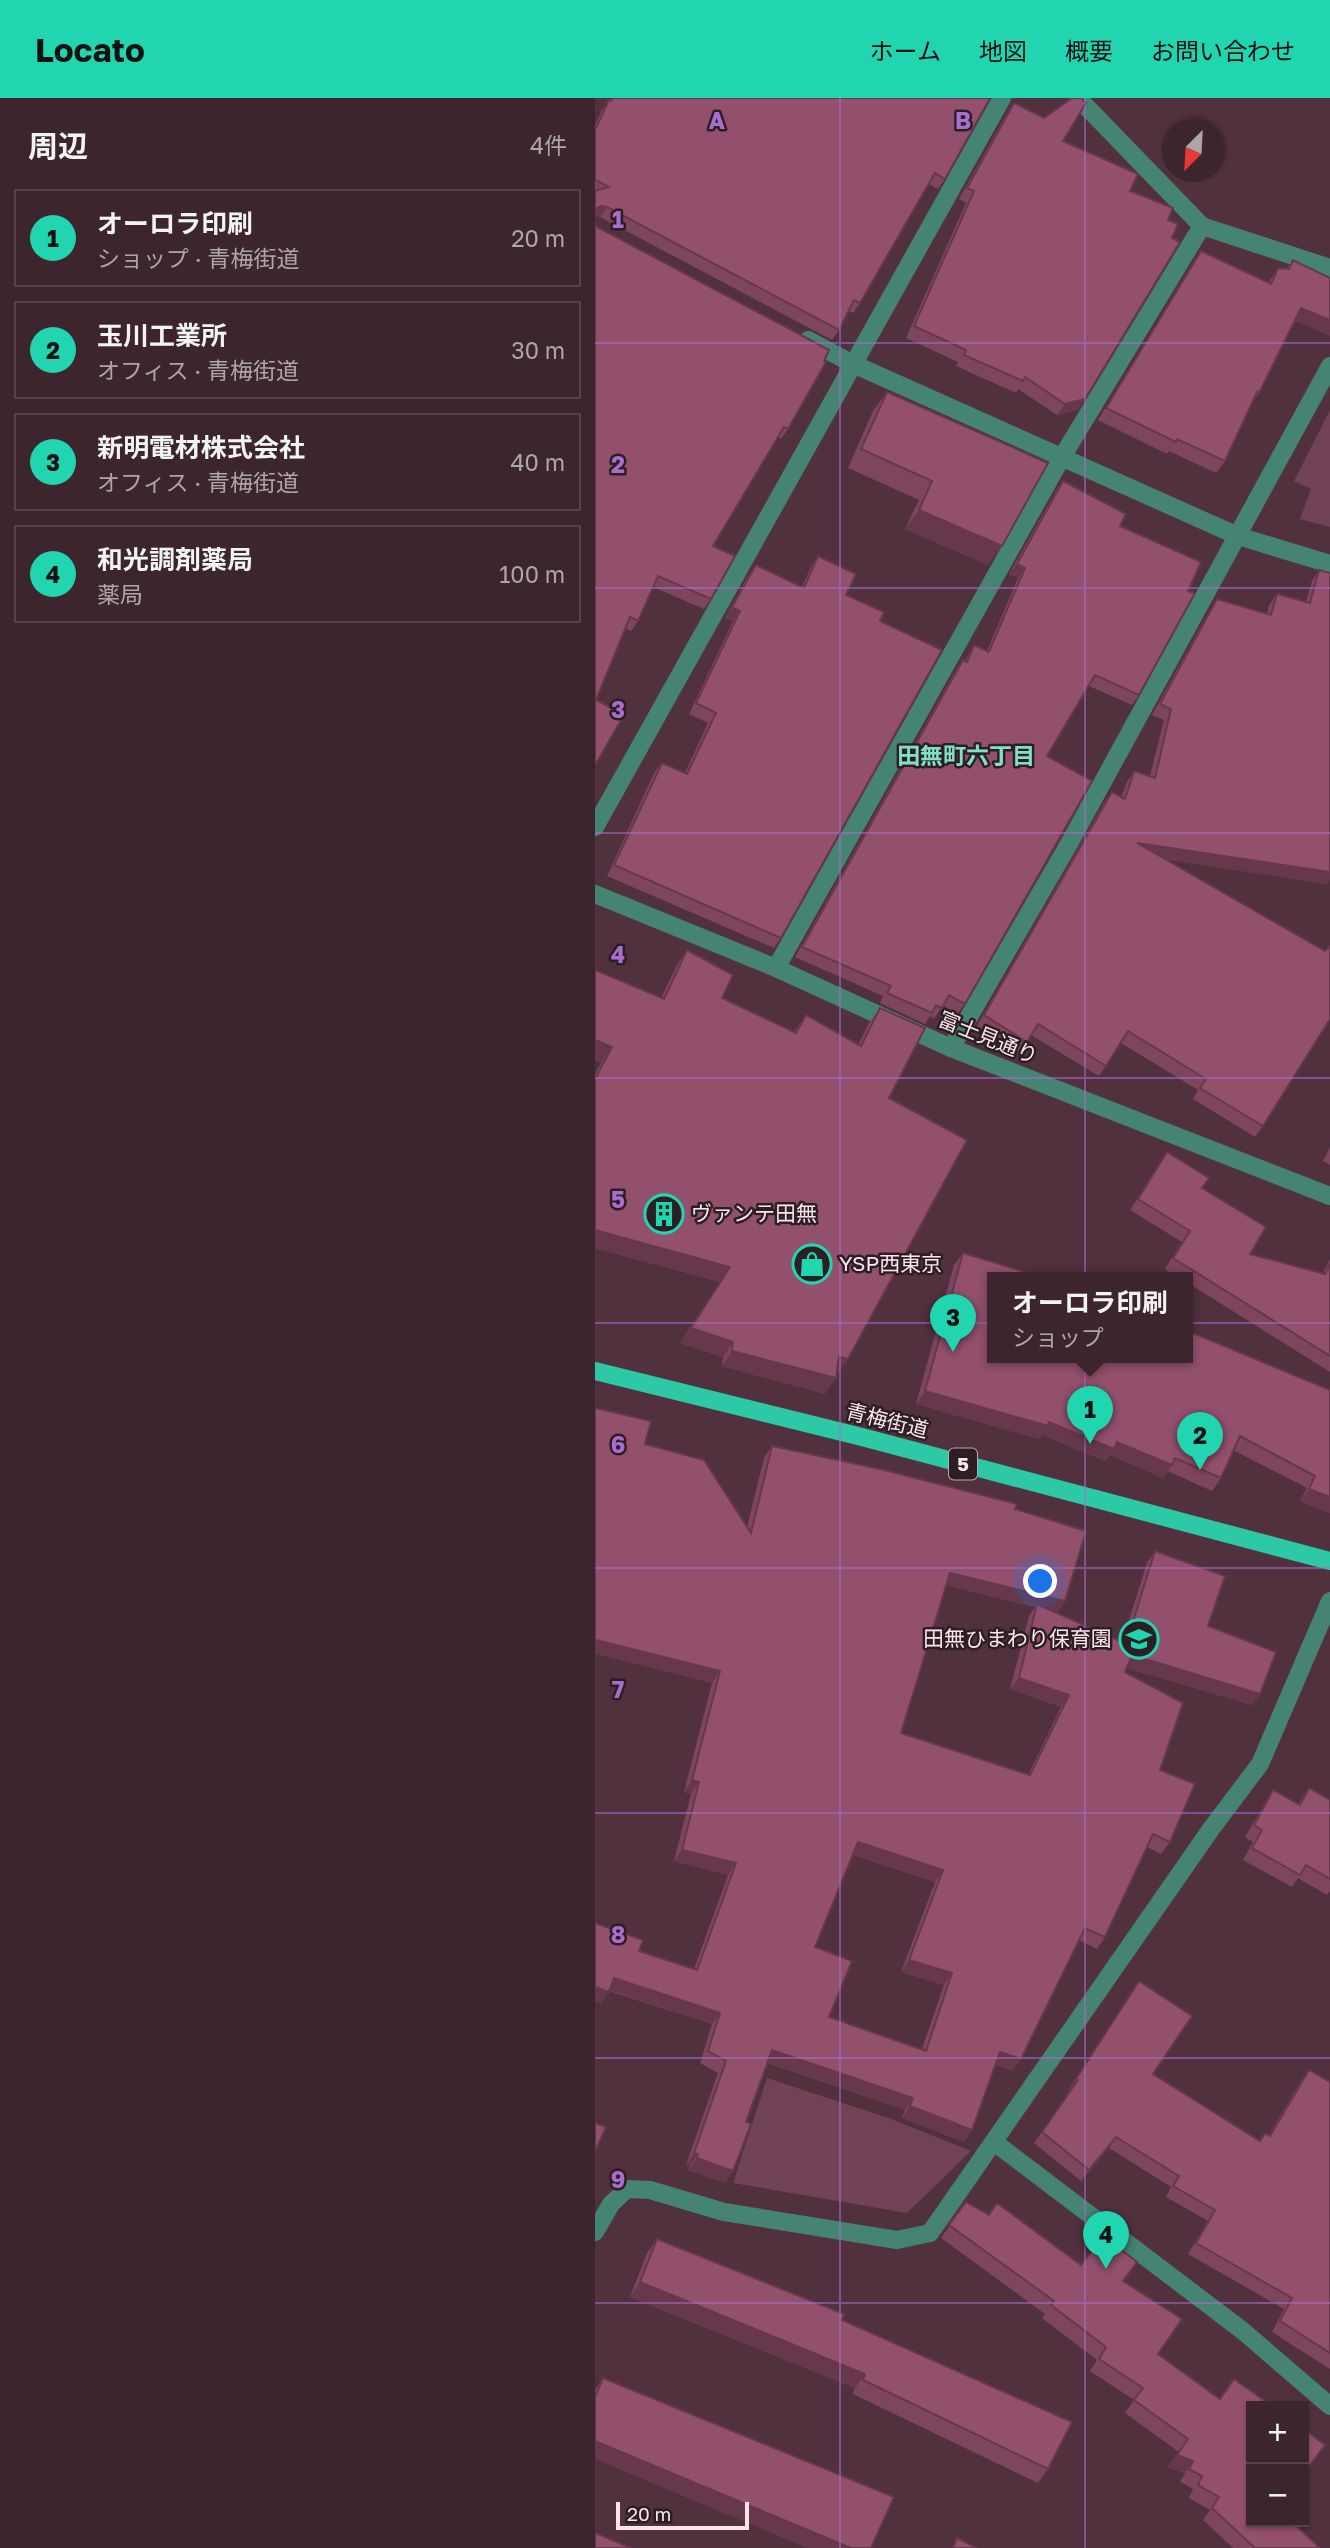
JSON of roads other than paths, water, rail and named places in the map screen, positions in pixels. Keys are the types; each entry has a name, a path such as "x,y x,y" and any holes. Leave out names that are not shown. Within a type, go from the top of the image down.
{"main road":[{"name":"青梅街道","path":"595,1371 862,1437 1330,1561"}],"street":[{"path":"595,827 1002,98"},
{"path":"1078,98 1202,226 1330,268"},
{"path":"776,968 1062,457 1202,226"},
{"path":"792,331 853,364 1238,536 1330,564"},
{"path":"951,1048 1070,842 1330,366"},
{"name":"富士見通り","path":"595,894 776,968 951,1048 1330,1196"},
{"path":"595,2232 611,2204 627,2189 650,2190 724,2212 897,2240 930,2233 1211,1829 1260,1764 1330,1601"},
{"path":"994,2142 1243,2331 1330,2406"}],"place":[{"name":"ヴァンテ田無","path":"664,1214"},
{"name":"YSP西東京","path":"812,1264"},
{"name":"新明電材株式会社","path":"953,1352"},
{"name":"オーロラ印刷","path":"1090,1444"},
{"name":"玉川工業所","path":"1200,1470"},
{"name":"田無ひまわり保育園","path":"1139,1639"},
{"name":"和光調剤薬局","path":"1106,2269"}],"district":[{"name":"田無町六丁目","path":"966,756"}]}
